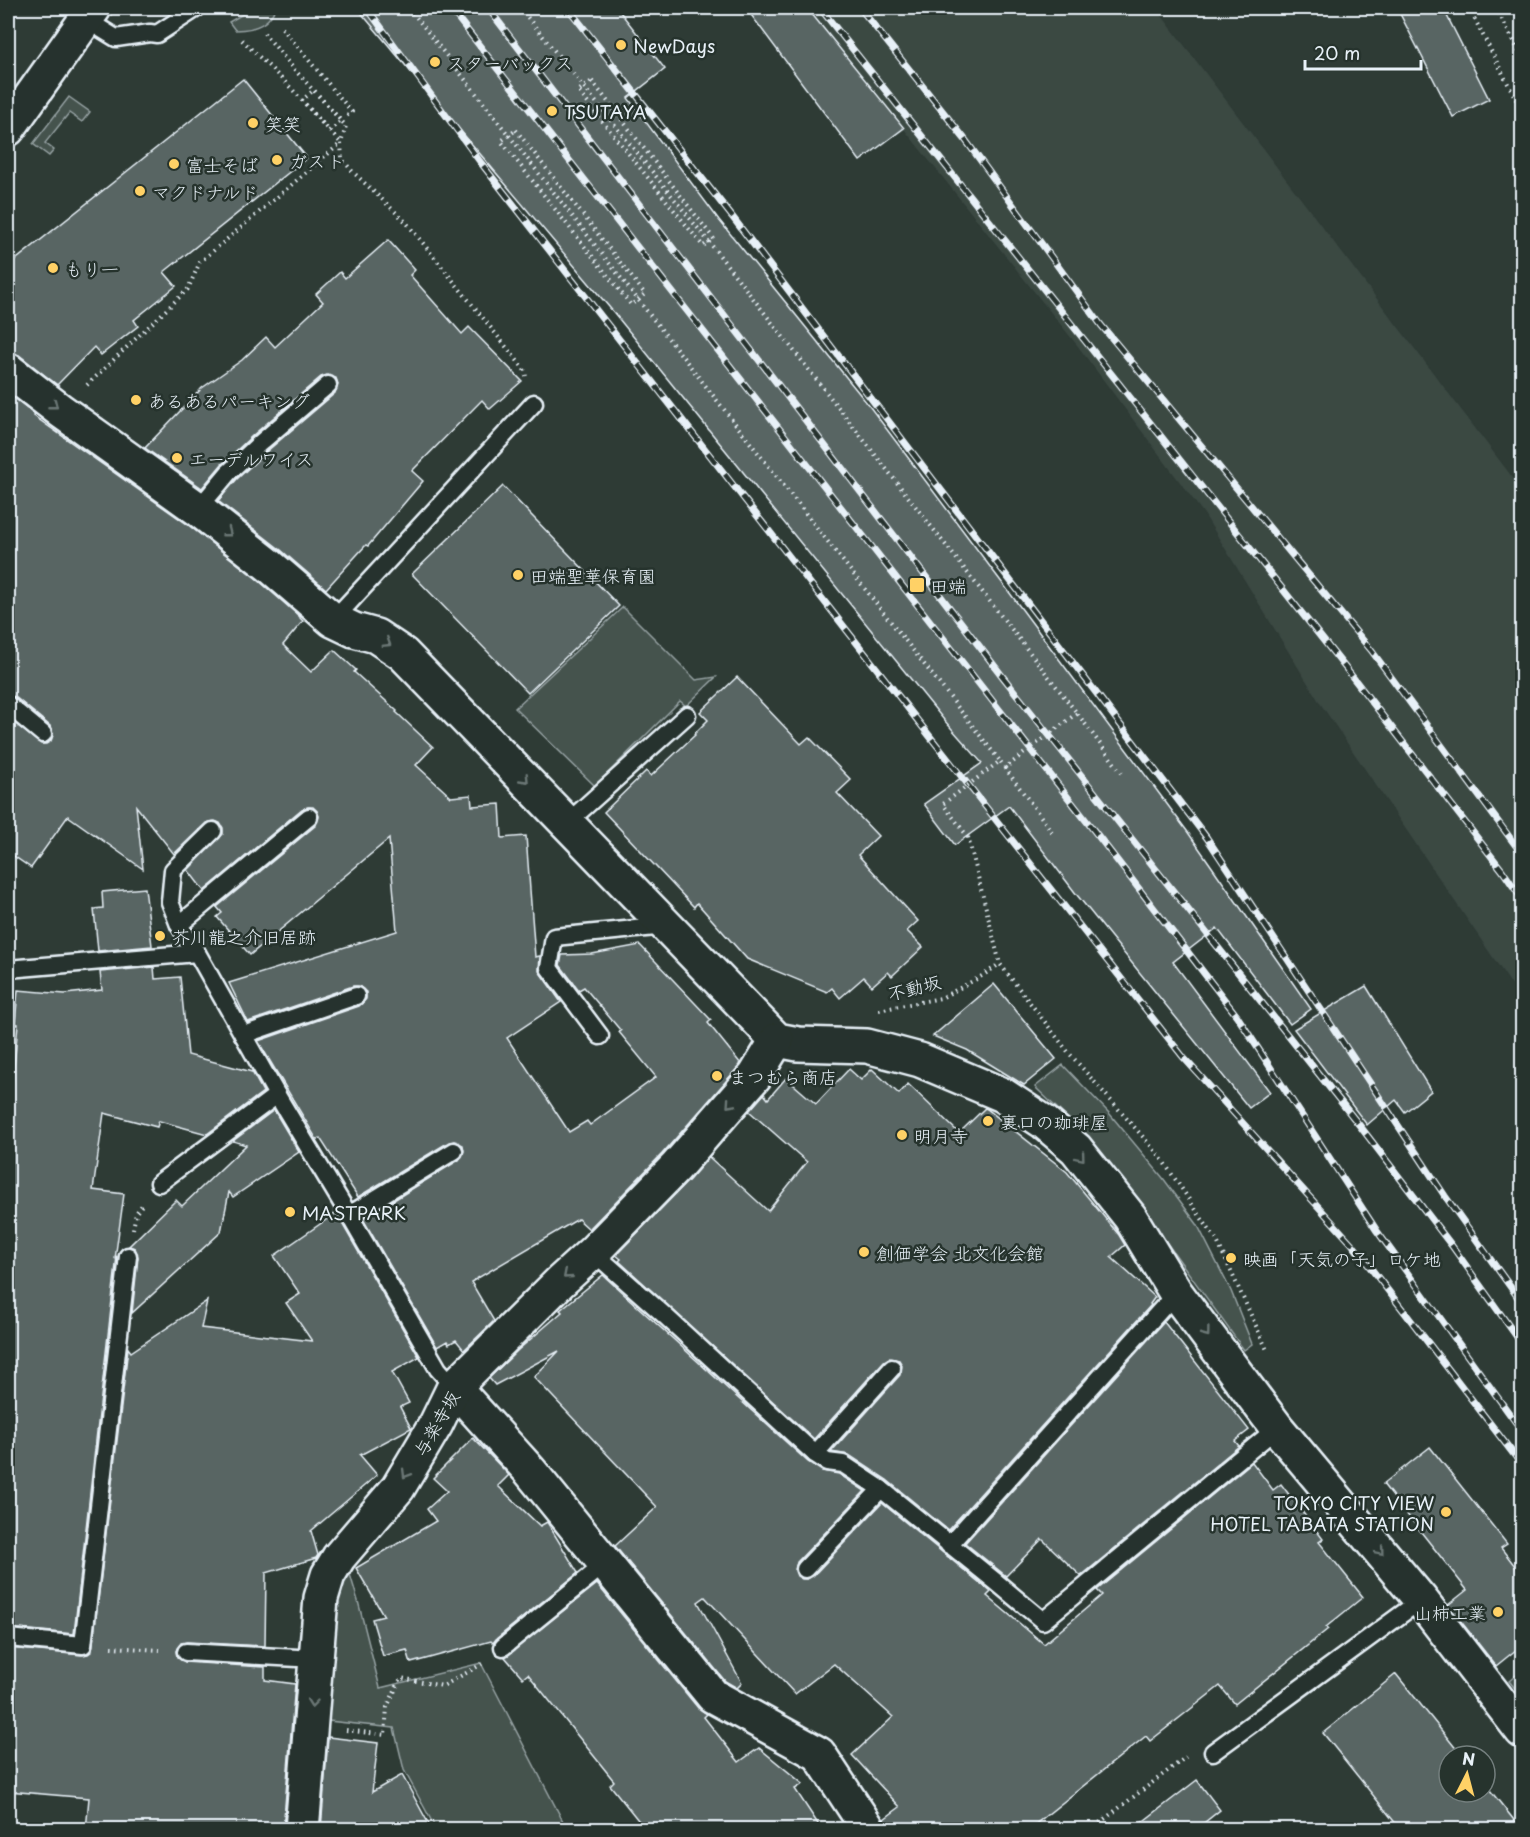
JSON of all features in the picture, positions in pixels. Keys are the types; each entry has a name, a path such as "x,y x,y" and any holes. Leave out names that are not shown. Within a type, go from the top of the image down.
{"street":[{"path":"8,129 90,13"},
{"path":"8,370 198,509 269,565 333,620 354,630 376,636 404,654 777,1040 798,1044 867,1046 920,1059 1003,1095 1044,1122 1076,1149 1130,1217 1176,1293 1277,1428 1421,1600 1522,1731"},
{"name":"与楽寺坂","path":"302,1830 317,1625 321,1598 328,1575 339,1557 398,1488 436,1424 454,1387 593,1252 676,1167 755,1076 777,1040"},
{"path":"454,1387 530,1471 714,1696 819,1754 869,1830"}],"lane":[{"path":"90,13 116,38 157,34 197,8"},
{"path":"198,509 229,472 328,385"},
{"path":"333,620 534,403"},
{"path":"8,705 43,734"},
{"path":"567,823 687,715"},
{"path":"179,925 309,817"},
{"path":"213,831 173,870 170,902 179,925 438,1369 454,1387"},
{"path":"600,1036 549,968 554,937 667,926"},
{"path":"8,969 197,953"},
{"path":"243,1035 356,996"},
{"path":"159,1183 277,1095"},
{"path":"349,1215 454,1151"},
{"path":"593,1252 814,1454 827,1462 843,1464 881,1490 1043,1621 1277,1428"},
{"path":"8,1638 83,1645 128,1256"},
{"path":"949,1545 1176,1293"},
{"path":"814,1454 892,1368"},
{"path":"805,1569 881,1490"},
{"path":"503,1647 605,1563"},
{"path":"1213,1752 1421,1600"},
{"path":"186,1652 316,1659"}],"path":[{"path":"409,8 1000,761 1053,833"},
{"path":"520,8 709,242 1124,776"},
{"path":"1468,8 1522,111"},
{"path":"1496,8 1522,57"},
{"path":"282,28 352,112 344,118"},
{"path":"264,33 346,126 341,143 342,159 406,222 524,369 534,403"},
{"path":"242,40 329,130 341,121 314,90 302,100"},
{"path":"592,81 714,239 703,246 578,91 584,87 592,81"},
{"path":"302,100 341,143"},
{"path":"516,130 545,166 645,294 639,299 631,305 508,150 501,141 509,135 516,130"},
{"path":"61,411 188,289 200,262 341,143"},
{"path":"8,188 14,179"},
{"path":"1005,768 1077,713"},
{"path":"1000,761 943,804 968,837 1000,964 1069,1053 1159,1155 1217,1241 1269,1353"},
{"name":"不動坂","path":"875,1011 941,998 1000,964"},
{"path":"128,1256 136,1213 159,1183"},
{"path":"83,1645 186,1652"},
{"path":"309,1725 385,1735 387,1707 401,1678 442,1686 476,1669"},
{"path":"1090,1830 1187,1757 1213,1752"}],"shaded area":[{"path":"253,8 275,8 269,19 259,25 235,30 229,22"},
{"path":"807,8 1156,8 1522,490 1522,1000 1320,703 1204,514 1077,345"},
{"path":"69,97 90,112 82,122 69,113 45,143 54,150 49,156 33,144"},
{"path":"623,607 696,680 716,677 686,706 680,701 595,786 515,708"},
{"path":"1063,1065 1109,1113 1163,1178 1197,1224 1231,1291 1252,1344 1244,1350 1131,1193 1085,1135 1035,1087"},
{"path":"349,1571 380,1688 481,1663 567,1829 436,1829 404,1770 394,1728 319,1720 332,1600"},
{"path":"1522,1670 1522,1697 1509,1681"}],"building":[{"path":"357,8 617,8 665,69 628,98 719,220 867,403 1012,596 1187,831 1311,1009 1290,1024 1217,928 1173,962 1270,1092 1249,1108 1077,895 1009,806 955,845 924,804 982,763 944,720 615,314"},
{"path":"746,8 807,8 904,128 860,161"},
{"path":"1397,8 1443,8 1489,99 1453,117"},
{"path":"243,79 307,158 164,272 176,286 134,320 138,326 101,355 94,347 57,385 19,355 8,352 8,266"},
{"path":"388,240 415,270 410,275 462,334 469,327 522,381 490,409 482,400 412,471 423,481 368,546 366,545 326,589 281,550 218,501 237,479 266,452 335,393 338,384 336,378 327,375 321,377 252,436 222,464 202,488 145,448 202,388 242,360 266,337 275,347 323,302 316,294 340,272 345,278"},
{"path":"8,393 35,414 34,416 187,524 257,579 303,621 283,645 311,672 334,650 433,747 416,765 451,797 471,795 472,806 500,804 502,838 526,836 535,957 540,956 539,971 561,1002 507,1038 569,1132 587,1121 590,1125 656,1077 584,987 579,990 560,965 562,955 592,954 640,945 711,1020 708,1023 741,1064 662,1154 589,1229 578,1219 471,1282 494,1321 464,1350 456,1340 449,1344 447,1341 437,1347 363,1219 459,1160 464,1151 463,1145 454,1141 449,1142 358,1197 320,1138 317,1140 258,1041 359,1006 366,999 366,992 359,986 353,986 248,1022 229,983 397,931 389,839 250,955 217,917 222,913 217,907 316,825 319,816 313,807 302,809 204,891 188,870 223,834 220,823 215,821 206,823 174,854 136,806 143,869 68,816 31,868 8,852 8,718 41,744 51,741 53,735 50,726 15,697 8,695"},
{"path":"503,486 619,606 528,693 412,574"},
{"path":"737,677 801,744 809,737 851,780 837,793 878,836 858,855 918,921 907,931 923,947 892,976 888,972 872,986 864,977 840,998 832,988 827,992 747,959 697,903 694,907 604,812 646,771 651,776 695,735 708,720 700,712"},
{"path":"145,888 152,946 98,951 94,909 103,908 102,892"},
{"path":"154,967 155,979 180,977 188,1055 252,1072 263,1092 207,1134 159,1121 157,1127 104,1113 93,1190 124,1194 74,1634 8,1628 8,1503 15,1439 8,1438 8,1088 12,1088 18,1024 15,1024 18,990 65,994 102,990 100,972"},
{"path":"994,984 1056,1059 1024,1085 967,1050 933,1036"},
{"path":"1366,986 1431,1091 1405,1112 1396,1100 1367,1125 1294,1029"},
{"path":"849,1069 861,1080 872,1069 899,1094 908,1084 959,1133 985,1108 987,1109 1067,1172 1125,1245 1111,1257 1155,1297 1151,1305 948,1530 887,1480 849,1455 831,1452 900,1375 902,1365 899,1360 889,1358 884,1361 814,1439 619,1261 621,1259 616,1255 709,1157 768,1211 807,1162 749,1111 764,1094 768,1099 786,1078 816,1104"},
{"path":"274,1110 299,1152 233,1197 229,1192 221,1232 132,1313 138,1257 135,1248 129,1246 176,1200 182,1206 246,1145 233,1141"},
{"path":"336,1213 419,1357 392,1372 409,1403 400,1407 411,1428 360,1455 377,1475 311,1531 318,1555 316,1558 266,1573 265,1646 187,1642 181,1643 176,1651 177,1657 185,1662 265,1667 265,1680 295,1684 283,1830 86,1830 89,1798 8,1791 8,1648 82,1655 92,1651 128,1348 131,1352 207,1301 201,1328 312,1341 286,1303 300,1294 274,1256"},
{"path":"603,1275 808,1462 822,1471 839,1474 865,1491 797,1562 795,1571 802,1579 813,1576 882,1503 991,1592 987,1596 1044,1644 1102,1595 1097,1590 1252,1462 1273,1490 1281,1484 1323,1539 1319,1542 1363,1597 1326,1627 1328,1629 1235,1704 1220,1686 1150,1741 1146,1736 1028,1830 888,1830 884,1819 900,1807 852,1755 893,1717 834,1664 795,1694 705,1597 698,1602 742,1683 737,1688 725,1681 615,1546 657,1507 534,1377 559,1351 495,1385 489,1378 562,1312 560,1310"},
{"path":"1164,1322 1249,1430 1235,1441 1239,1446 1081,1576 1042,1539 1006,1576 965,1543"},
{"path":"473,1438 509,1475 498,1486 540,1526 547,1522 578,1573 493,1643 491,1641 411,1663 407,1650 383,1656 372,1619 384,1616 356,1568 436,1521 427,1509 447,1491 433,1478"},
{"path":"1430,1447 1507,1544 1501,1548 1522,1575 1522,1645 1496,1666 1448,1605 1467,1590 1383,1484"},
{"path":"597,1584 698,1708 707,1714 704,1717 739,1762 759,1748 803,1784 795,1789 822,1830 646,1830 610,1785 614,1781 528,1674 523,1678 505,1657"},
{"path":"1396,1674 1452,1744 1437,1744 1437,1804 1497,1804 1497,1799 1522,1830 1401,1830 1323,1733"},
{"path":"328,1737 378,1743 372,1792 402,1775 432,1830 321,1830"},
{"path":"1197,1780 1220,1810 1195,1830 1132,1830"}],"railway":[{"path":"367,8 481,163 1184,1058 1353,1245 1522,1465"},
{"path":"450,8 1237,1016 1377,1231 1522,1431"},
{"path":"488,8 1003,677 1360,1126 1452,1246 1522,1344"},
{"path":"568,8 734,219 1207,838 1445,1196 1522,1303"},
{"path":"820,8 1351,675 1522,899"},
{"path":"860,8 964,138 1101,325 1371,650 1522,854"}],"place":[{"name":"NewDays","path":"621,45"},
{"name":"スターバックス","path":"435,62"},
{"name":"TSUTAYA","path":"552,111"},
{"name":"笑笑","path":"253,123"},
{"name":"ガスト","path":"277,160"},
{"name":"富士そば","path":"174,164"},
{"name":"マクドナルド","path":"140,191"},
{"name":"もり一","path":"53,268"},
{"name":"あるあるパーキング","path":"136,400"},
{"name":"エーデルワイス","path":"177,458"},
{"name":"田端聖華保育園","path":"518,575"},
{"name":"田端","path":"917,585"},
{"name":"芥川龍之介旧居跡","path":"160,936"},
{"name":"まつむら商店","path":"717,1076"},
{"name":"裏口の珈琲屋","path":"988,1121"},
{"name":"明月寺","path":"902,1135"},
{"name":"MASTPARK","path":"290,1212"},
{"name":"創価学会 北文化会館","path":"864,1252"},
{"name":"映画「天気の子」ロケ地","path":"1231,1258"},
{"name":"TOKYO CITY VIEW HOTEL TABATA STATION","path":"1446,1512"},
{"name":"山柿工業","path":"1498,1612"}]}
